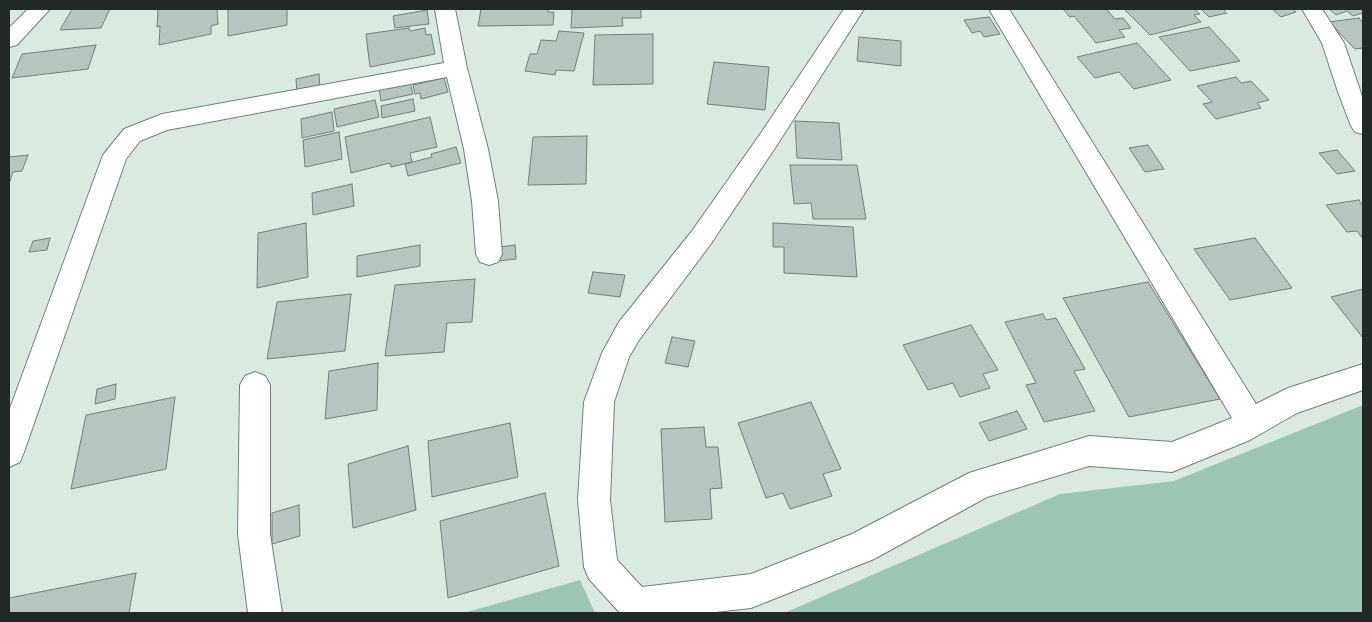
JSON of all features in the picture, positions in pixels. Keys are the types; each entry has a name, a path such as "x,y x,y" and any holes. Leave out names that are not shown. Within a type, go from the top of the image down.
{"street":[{"path":"9,40 40,9"},
{"path":"445,9 456,68 476,149 485,201 489,254"},
{"path":"854,9 770,139 700,238 629,331 616,353 599,402 594,500 601,567 632,609 751,592 862,547 980,484 1089,451 1172,457 1239,430 1288,402 1363,377"},
{"path":"999,9 1251,423"},
{"path":"1312,9 1333,43 1352,68 1363,126"},
{"path":"9,452 115,155 132,135 162,122 456,68"},
{"path":"254,385 256,448 254,534 265,613"}],"green space":[{"path":"1363,405 1363,613 784,613 1060,494 1174,481"},
{"path":"580,580 594,611 598,613 464,613"}],"building":[{"path":"72,9 110,9 101,28 60,30"},
{"path":"158,9 217,9 218,24 211,26 211,34 159,45 160,26 157,27"},
{"path":"228,9 287,9 287,25 228,36"},
{"path":"481,9 548,9 548,12 554,12 553,25 478,26"},
{"path":"572,9 641,9 641,18 622,18 623,26 571,28"},
{"path":"1063,9 1106,9 1115,19 1123,18 1131,28 1119,30 1125,37 1096,43 1074,16 1070,17"},
{"path":"1124,9 1194,9 1200,14 1194,15 1201,22 1150,35"},
{"path":"1201,9 1223,9 1227,13 1209,17"},
{"path":"1272,9 1292,9 1296,12 1281,17"},
{"path":"1329,9 1363,9 1363,13 1353,16 1347,11 1336,15"},
{"path":"427,10 429,24 395,28 393,16"},
{"path":"989,17 1000,34 984,37 980,31 972,33 964,20"},
{"path":"1359,18 1363,23 1363,48 1355,49 1329,22"},
{"path":"1209,27 1240,61 1190,71 1159,37"},
{"path":"409,28 410,31 425,28 426,35 431,34 435,54 370,67 366,34"},
{"path":"559,31 584,33 574,71 556,70 555,75 525,71 530,54 537,54 541,40 556,41"},
{"path":"653,34 653,84 593,85 595,35"},
{"path":"859,37 901,41 901,66 857,61"},
{"path":"1137,43 1171,80 1134,89 1119,72 1095,78 1077,57"},
{"path":"96,45 88,69 12,78 22,54"},
{"path":"714,62 769,67 765,110 707,104"},
{"path":"319,74 320,88 297,93 296,79"},
{"path":"1236,77 1241,83 1251,81 1269,100 1257,103 1261,108 1216,119 1203,104 1212,102 1197,86"},
{"path":"444,78 448,92 421,99 420,93 415,94 413,85"},
{"path":"410,82 413,94 381,101 379,88"},
{"path":"413,99 415,111 382,118 381,106"},
{"path":"375,100 379,117 337,127 334,109"},
{"path":"332,112 334,131 302,138 301,119"},
{"path":"430,117 437,147 410,153 412,162 391,167 390,163 351,173 345,137"},
{"path":"795,121 839,123 842,160 797,158"},
{"path":"339,132 342,159 305,167 303,140"},
{"path":"587,136 586,184 528,185 533,137"},
{"path":"1148,145 1164,169 1145,172 1129,148"},
{"path":"456,147 461,163 408,176 405,164 432,157 431,154"},
{"path":"1337,150 1355,171 1337,174 1319,153"},
{"path":"28,155 22,171 13,172 9,184 9,157"},
{"path":"790,165 857,165 866,219 813,219 811,203 794,204"},
{"path":"352,184 354,206 313,215 312,193"},
{"path":"1359,200 1363,206 1363,239 1357,231 1347,232 1326,205"},
{"path":"306,223 308,277 257,288 258,233"},
{"path":"773,223 853,227 857,277 784,273 784,247 773,247"},
{"path":"50,238 47,250 29,252 33,241"},
{"path":"1255,238 1292,288 1230,300 1194,249"},
{"path":"420,245 420,266 357,277 357,256"},
{"path":"515,245 516,259 499,261 499,247"},
{"path":"593,272 625,275 620,297 588,293"},
{"path":"475,279 472,322 447,323 444,352 385,356 395,285"},
{"path":"1148,282 1220,399 1129,417 1063,298"},
{"path":"1363,289 1363,338 1331,297"},
{"path":"351,294 345,351 267,359 277,302"},
{"path":"1043,314 1046,320 1056,318 1085,369 1074,371 1095,411 1044,422 1026,385 1036,383 1005,322"},
{"path":"971,325 998,370 983,374 990,388 960,397 953,383 928,390 903,345"},
{"path":"672,337 695,341 688,367 665,363"},
{"path":"378,363 377,410 325,419 329,371"},
{"path":"116,384 115,399 95,404 97,389"},
{"path":"175,397 166,469 71,489 86,415"},
{"path":"811,402 841,469 823,474 832,496 790,509 783,493 766,498 738,423"},
{"path":"1017,411 1027,429 989,441 979,423"},
{"path":"510,423 518,477 432,497 428,441"},
{"path":"704,427 706,447 718,447 722,488 710,489 712,519 665,522 661,429"},
{"path":"408,446 416,510 353,528 348,464"},
{"path":"545,493 559,566 448,598 440,521"},
{"path":"299,505 300,536 272,544 272,513"},
{"path":"136,573 129,613 9,613 9,598"}]}
